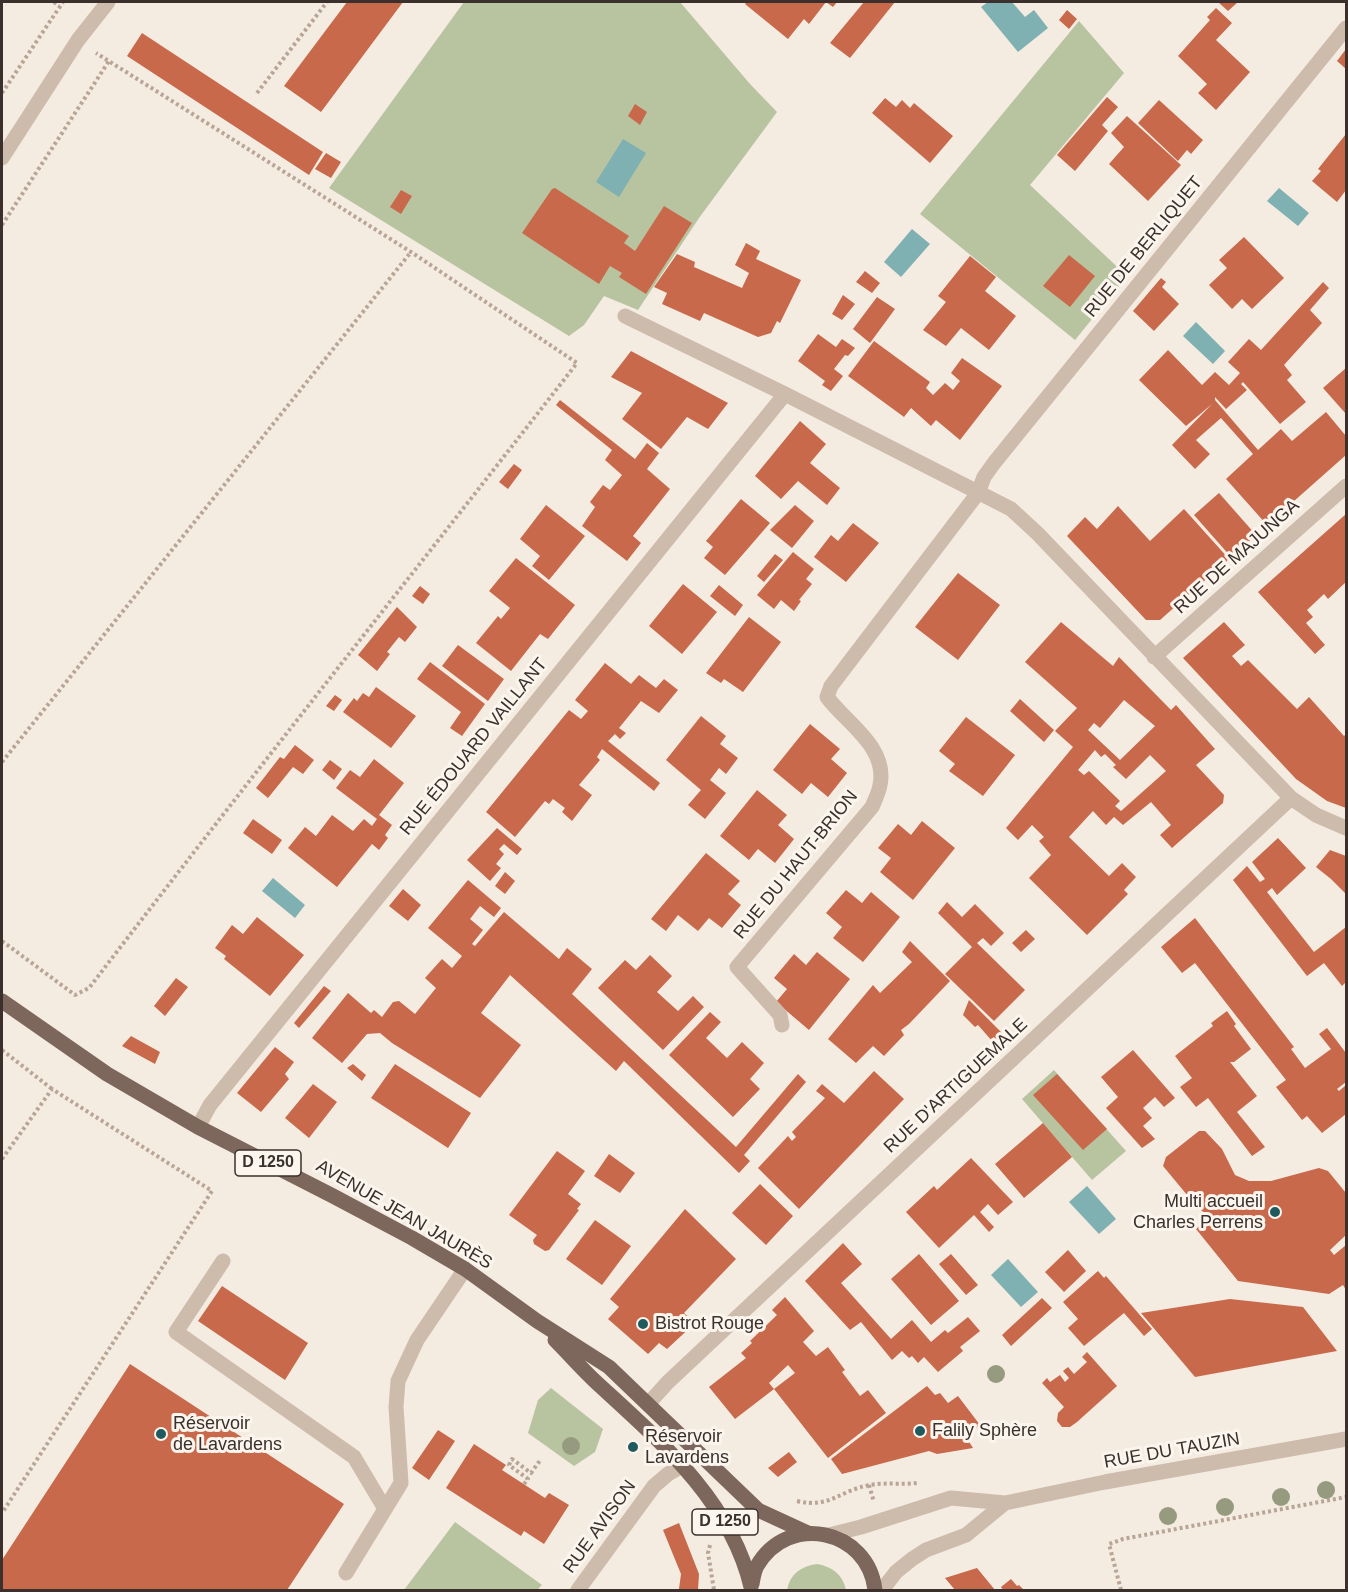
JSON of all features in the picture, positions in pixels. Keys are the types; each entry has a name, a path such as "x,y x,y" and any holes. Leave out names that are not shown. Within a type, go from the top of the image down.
{"main road":[{"name":"AVENUE JEAN JAURÈS","path":"2,1002 107,1074 198,1127 412,1238 465,1269 537,1321 609,1367 649,1403"},
{"name":"AVENUE JEAN JAURÈS","path":"537,1321 682,1466"},
{"name":"D 1250","path":"649,1403 758,1510 808,1533"},
{"name":"D 1250","path":"682,1466 730,1530 746,1565 751,1589"},
{"path":"751,1589 757,1567 770,1550 787,1538 808,1533 829,1535 844,1541 858,1551 868,1565 875,1590"}],"street":[{"path":"2,158 78,40 108,2"},
{"name":"RUE DE BERLIQUET","path":"978,492 984,477 994,463 1347,28"},
{"path":"625,316 1011,509 1038,534 1291,798 1316,815 1347,828"},
{"name":"RUE ÉDOUARD VAILLANT","path":"198,1127 210,1105 785,394"},
{"name":"RUE DE MAJUNGA","path":"1154,657 1347,486"},
{"name":"RUE DU HAUT-BRION","path":"782,1025 780,1015 737,967 872,807 881,783 878,759 862,734 827,697 831,686 978,492"},
{"name":"RUE D'ARTIGUEMALE","path":"649,1403 668,1382 1291,798"},
{"path":"224,1261 176,1332 354,1457 385,1509"},
{"path":"346,1573 400,1483 396,1407 398,1382 417,1340 465,1269"},
{"name":"RUE DU TAUZIN","path":"829,1535 951,1498 1005,1503 1105,1482 1347,1439"},
{"name":"RUE AVISON","path":"578,1590 654,1486 682,1466"},
{"name":"RUE DU TAUZIN","path":"882,1590 896,1572 912,1559 926,1550 966,1535 1005,1503"}],"path":[{"path":"54,2 59,6"},
{"path":"2,93 63,2"},
{"path":"257,93 327,2"},
{"path":"2,941 75,995 89,988 256,771 577,363 411,252 78,40"},
{"path":"2,225 109,61"},
{"path":"2,762 411,252"},
{"path":"2,1050 52,1089 212,1191 2,1513"},
{"path":"2,1159 52,1089"},
{"path":"524,1484 528,1479 509,1465 512,1459 531,1473 541,1459"},
{"path":"790,1500 811,1504 824,1503 869,1485"},
{"path":"1121,1590 1108,1544 1123,1539 1347,1497"},
{"path":"710,1545 708,1553 714,1590"}],"green space":[{"path":"464,2 680,2 777,112 699,218 638,310 604,296 584,325 569,336 329,188"},
{"path":"1079,21 1124,73 1030,185 1127,276 1075,340 920,214"},
{"path":"1054,1070 1126,1151 1092,1180 1022,1099"},
{"path":"551,1388 603,1429 595,1452 574,1466 528,1433 538,1400"},
{"path":"455,1522 542,1585 537,1590 404,1590"},
{"path":"817,1564 828,1567 836,1573 846,1590 787,1590 788,1584 797,1572"}],"water":[{"path":"988,2 1012,2 1025,17 1034,10 1048,28 1018,52 981,7"},
{"path":"623,139 646,153 619,197 596,182"},
{"path":"1279,188 1309,213 1298,226 1267,201"},
{"path":"912,229 930,244 901,277 884,262"},
{"path":"1196,322 1225,351 1213,364 1183,336"},
{"path":"273,878 305,905 295,918 262,891"},
{"path":"1087,1186 1116,1219 1099,1234 1069,1202"},
{"path":"1008,1259 1038,1292 1021,1307 991,1275"}],"building":[{"path":"347,2 403,2 321,112 284,86"},
{"path":"747,2 826,2 809,24 804,19 788,39 745,4"},
{"path":"826,2 837,2 833,7"},
{"path":"864,2 895,2 850,58 830,43"},
{"path":"1218,2 1238,2 1228,11"},
{"path":"1216,8 1232,23 1216,40 1250,72 1216,110 1198,93 1207,84 1178,56 1210,20 1207,17"},
{"path":"1067,10 1077,19 1069,29 1059,20"},
{"path":"142,33 323,152 309,175 127,56"},
{"path":"1346,49 1346,69 1337,61"},
{"path":"1107,97 1118,107 1102,125 1108,131 1075,171 1057,155"},
{"path":"885,98 896,107 902,100 910,108 914,103 953,136 930,163 872,113"},
{"path":"1159,100 1203,140 1191,154 1187,150 1178,161 1138,123"},
{"path":"635,104 647,112 640,125 628,116"},
{"path":"1127,116 1181,165 1148,201 1109,164 1124,147 1111,133"},
{"path":"1346,134 1346,190 1337,202 1312,181 1321,171 1318,169"},
{"path":"326,153 341,162 331,178 315,169"},
{"path":"555,188 629,236 624,243 635,251 664,206 692,223 646,294 619,277 622,273 610,266 599,284 522,233 552,189"},
{"path":"401,190 412,196 401,214 390,207"},
{"path":"1244,237 1284,278 1252,309 1242,299 1232,309 1209,285 1227,268 1219,260"},
{"path":"746,243 760,251 756,259 801,280 780,323 777,321 771,333 758,337 704,313 700,321 662,304 667,293 654,287 677,254 695,262 694,267 742,288 749,273 735,265"},
{"path":"1069,255 1095,276 1070,307 1043,286"},
{"path":"970,256 996,277 985,291 1016,316 989,350 961,328 946,346 923,330 946,302 938,296"},
{"path":"865,271 880,283 872,293 856,282"},
{"path":"1161,278 1166,282 1162,287 1179,304 1154,331 1133,311"},
{"path":"1323,282 1329,288 1310,310 1322,323 1284,365 1292,375 1287,380 1306,402 1280,424 1243,382 1241,384 1247,390 1226,409 1215,397 1215,400 1258,450 1281,429 1292,441 1326,412 1346,436 1346,455 1267,525 1226,479 1253,454 1221,418 1196,440 1210,454 1195,469 1172,445 1212,404 1186,426 1139,380 1168,350 1202,385 1215,372 1229,385 1240,373 1228,362 1249,339 1261,350"},
{"path":"843,295 855,304 842,320 832,314"},
{"path":"877,297 895,309 870,343 853,329"},
{"path":"818,334 836,347 842,339 855,348 848,356 845,355 834,369 843,376 831,391 822,385 825,381 798,361"},
{"path":"874,341 930,382 926,388 933,395 945,383 953,390 960,381 951,373 962,358 1002,386 960,440 936,420 931,426 911,408 904,417 848,376"},
{"path":"631,351 728,403 708,429 687,417 661,449 622,419 642,393 611,377"},
{"path":"1346,368 1346,414 1323,388"},
{"path":"560,400 635,459 647,443 659,453 647,469 670,489 633,536 641,543 627,561 582,526 595,507 590,502 603,485 610,490 622,475 605,460 612,450 556,405"},
{"path":"800,421 826,444 810,463 840,488 827,505 798,481 781,499 755,476"},
{"path":"514,464 522,470 508,489 499,482"},
{"path":"1219,493 1256,535 1231,557 1194,515"},
{"path":"741,499 770,523 725,575 704,558 713,547 706,541"},
{"path":"546,505 585,536 549,580 532,566 540,556 520,539"},
{"path":"795,505 814,521 792,548 770,530"},
{"path":"1118,506 1150,541 1184,509 1229,559 1160,620 1146,620 1067,536 1085,517 1097,529"},
{"path":"1346,514 1346,582 1328,599 1324,594 1307,610 1313,617 1306,623 1325,645 1315,654 1258,592"},
{"path":"853,523 879,543 846,582 814,557 831,535 838,541"},
{"path":"793,552 814,569 806,579 812,584 799,600 801,601 794,611 781,600 774,609 757,595"},
{"path":"775,554 783,560 764,582 757,576"},
{"path":"516,558 575,605 548,639 540,634 511,671 476,643 498,616 501,619 510,608 489,591"},
{"path":"958,573 1000,605 958,660 915,627"},
{"path":"683,584 717,612 682,654 649,626"},
{"path":"719,585 743,605 735,616 710,596"},
{"path":"420,586 430,594 423,604 412,596"},
{"path":"397,607 417,627 405,642 399,637 387,652 390,654 377,671 358,655"},
{"path":"749,617 781,642 743,692 724,679 721,683 706,673"},
{"path":"1061,622 1113,666 1119,657 1171,710 1176,705 1215,749 1196,765 1224,795 1223,803 1172,848 1160,835 1171,825 1151,802 1123,825 1114,817 1106,825 1093,811 1069,837 1109,876 1122,863 1136,877 1124,890 1128,894 1087,935 1029,878 1051,855 1039,841 1044,837 1032,825 1018,840 1006,828 1073,747 1055,731 1077,708 1025,662","holes":["1124,700 1155,726 1120,760 1088,730 1094,723 1100,728","1095,750 1101,757 1105,754 1116,765 1113,767 1126,779 1150,755 1166,771 1121,811 1115,806 1120,801 1089,771 1084,775 1078,770"]},
{"path":"1224,622 1245,645 1232,656 1241,666 1248,660 1297,709 1309,697 1344,736 1346,734 1346,808 1327,801 1296,779 1183,658"},
{"path":"458,645 504,679 488,701 442,666"},
{"path":"430,662 485,704 462,736 450,728 461,712 417,679"},
{"path":"605,663 631,684 639,675 656,688 664,679 678,690 659,713 641,701 619,728 626,733 620,739 615,734 608,741 660,783 654,791 602,749 597,757 600,760 579,785 592,795 572,821 562,812 565,808 553,799 549,804 545,801 515,837 486,812 569,710 581,719 588,711 575,700"},
{"path":"376,687 416,716 391,748 343,712 354,698 357,701 363,693 369,697"},
{"path":"335,695 342,700 334,711 326,706"},
{"path":"1020,699 1054,730 1044,742 1010,711"},
{"path":"701,716 726,736 720,744 738,758 726,774 719,768 710,780 726,793 705,819 688,805 701,790 666,760"},
{"path":"966,717 1015,755 983,796 949,771 955,764 939,751"},
{"path":"810,724 840,749 831,759 847,773 828,797 811,783 802,794 773,770"},
{"path":"295,745 314,760 303,774 293,767 268,798 256,788 280,757 284,759"},
{"path":"374,759 404,783 379,815 392,825 385,835 388,838 379,850 372,844 337,887 288,848 305,827 316,836 332,815 353,831 364,819 372,826 377,819 336,788 350,770 360,777"},
{"path":"330,760 342,769 334,780 322,770"},
{"path":"757,790 787,815 778,825 794,839 775,863 758,849 749,860 720,836"},
{"path":"253,819 282,840 272,854 243,833"},
{"path":"922,821 955,848 913,900 880,872 891,858 878,848 898,824 911,835"},
{"path":"497,828 522,849 517,855 504,844 499,849 504,854 496,864 501,868 490,881 467,860"},
{"path":"1278,838 1306,868 1277,895 1272,888 1267,892 1314,952 1346,927 1346,982 1342,986 1324,963 1307,976 1233,880 1247,866 1260,882 1265,879 1252,862"},
{"path":"1330,850 1346,856 1346,898 1345,893 1316,867"},
{"path":"706,853 740,881 728,894 741,905 722,928 709,918 698,931 678,915 666,931 651,919"},
{"path":"505,872 515,881 505,894 495,886"},
{"path":"468,880 501,908 494,917 480,906 470,919 483,930 472,944 475,946 504,912 559,959 567,948 592,969 572,994 736,1147 798,1074 806,1082 744,1155 750,1161 739,1173 624,1061 616,1071 510,975 481,1013 521,1045 480,1098 392,1043 380,1033 367,1034 342,1063 312,1038 348,993 371,1013 374,1010 382,1017 393,1002 399,1001 415,1014 436,988 425,978 442,959 452,968 462,956 428,928"},
{"path":"403,889 421,905 408,921 389,906"},
{"path":"846,890 862,903 871,892 900,917 863,962 833,938 842,927 826,913"},
{"path":"947,902 962,917 975,904 1004,933 991,946 983,938 977,943 1025,990 994,1021 945,974 972,947 938,913"},
{"path":"257,917 304,955 270,996 224,959 226,956 215,948 232,925 243,934"},
{"path":"1195,918 1294,1047 1291,1049 1305,1068 1331,1049 1319,1034 1327,1028 1346,1053 1346,1082 1337,1089 1339,1091 1346,1085 1346,1114 1322,1133 1307,1116 1302,1120 1276,1087 1286,1080 1195,963 1182,973 1161,947"},
{"path":"1026,930 1035,939 1021,952 1012,943"},
{"path":"910,941 950,981 901,1030 904,1035 884,1056 873,1046 856,1063 828,1039 873,985 880,993 912,962 902,952"},
{"path":"817,952 850,979 809,1030 776,1002 787,989 774,978 794,954 806,965"},
{"path":"650,955 672,976 657,992 678,1011 693,996 704,1007 663,1050 598,988 625,960 636,970"},
{"path":"176,978 188,987 165,1016 154,1006"},
{"path":"324,986 331,991 299,1028 294,1023"},
{"path":"969,1000 1003,1034 993,1042 978,1025 975,1027 963,1015"},
{"path":"1227,1011 1236,1024 1234,1026 1251,1049 1234,1062 1230,1062 1257,1096 1237,1112 1265,1147 1252,1156 1208,1098 1196,1107 1180,1087 1192,1078 1175,1056 1213,1026 1211,1023"},
{"path":"710,1012 721,1022 706,1038 727,1058 742,1042 764,1063 750,1079 760,1089 733,1117 669,1055"},
{"path":"131,1036 160,1052 155,1064 122,1046"},
{"path":"275,1047 294,1062 285,1074 289,1079 261,1112 237,1093"},
{"path":"1133,1050 1175,1098 1164,1107 1155,1097 1143,1108 1152,1118 1143,1126 1155,1139 1142,1148 1106,1108 1118,1097 1101,1077"},
{"path":"353,1064 366,1075 362,1081 347,1068"},
{"path":"395,1064 471,1113 448,1148 371,1098"},
{"path":"874,1071 904,1099 799,1209 758,1168 788,1136 792,1141 796,1137 792,1132 825,1098 816,1091 822,1084 844,1103"},
{"path":"1057,1074 1107,1129 1083,1150 1033,1095"},
{"path":"313,1084 337,1102 309,1138 285,1118"},
{"path":"1043,1123 1072,1157 1024,1198 995,1164"},
{"name":"Multi accueil Charles Perrens","path":"1199,1131 1205,1131 1222,1149 1235,1175 1249,1181 1271,1181 1319,1168 1328,1171 1346,1193 1346,1235 1330,1250 1334,1255 1346,1245 1346,1290 1343,1285 1329,1294 1238,1281 1196,1229 1210,1217 1197,1207 1163,1166 1166,1157"},
{"path":"557,1151 585,1171 568,1194 581,1204 577,1209 579,1210 549,1250 545,1251 534,1244 533,1240 537,1235 509,1215"},
{"path":"609,1154 635,1173 620,1193 594,1176"},
{"path":"971,1158 1013,1202 998,1215 988,1204 980,1212 994,1227 989,1232 974,1215 939,1248 906,1212 934,1186 937,1190"},
{"path":"760,1184 793,1216 766,1245 732,1213"},
{"path":"685,1209 736,1259 684,1313 695,1323 667,1349 659,1343 648,1354 608,1319 619,1307 610,1299"},
{"path":"595,1220 631,1246 602,1285 566,1259"},
{"path":"843,1243 862,1264 841,1283 891,1339 912,1320 931,1342 945,1330 948,1333 968,1317 980,1331 960,1347 963,1351 938,1372 924,1357 918,1363 912,1356 909,1358 902,1351 892,1360 861,1322 850,1330 805,1281"},
{"path":"1068,1250 1086,1271 1064,1292 1045,1272"},
{"path":"919,1254 959,1301 931,1325 891,1279"},
{"path":"951,1254 978,1285 966,1295 939,1264"},
{"path":"1098,1271 1104,1278 1106,1276 1152,1329 1144,1336 1124,1313 1084,1346 1068,1328 1078,1319 1063,1302"},
{"path":"222,1286 308,1343 285,1380 198,1321"},
{"path":"785,1297 814,1331 803,1342 816,1356 828,1347 845,1370 842,1372 860,1396 868,1390 886,1413 828,1458 774,1389 735,1419 709,1387 746,1358 741,1353 777,1315 772,1310","holes":["788,1365 795,1373 774,1389 769,1383"]},
{"path":"1042,1298 1052,1308 1011,1346 1002,1335"},
{"path":"1230,1299 1303,1307 1337,1351 1195,1377 1141,1313"},
{"path":"1087,1352 1117,1386 1077,1422 1070,1427 1062,1427 1057,1421 1058,1413 1064,1407 1042,1383 1047,1378 1050,1382 1060,1375 1065,1382 1069,1378 1063,1371 1068,1367 1074,1374 1087,1362 1082,1357"},
{"name":"Réservoir de Lavardens","path":"130,1364 344,1504 287,1590 2,1590 2,1560"},
{"name":"Falily Sphère","path":"927,1386 935,1395 940,1393 948,1403 958,1396 980,1425 966,1437 973,1448 937,1454 929,1451 842,1474 831,1459"},
{"path":"438,1430 455,1441 429,1480 412,1468"},
{"path":"474,1444 506,1465 502,1470 545,1498 549,1493 569,1505 544,1544 524,1531 521,1536 446,1488"},
{"path":"789,1452 797,1462 778,1477 768,1468"},
{"path":"679,1523 699,1574 698,1590 679,1589 681,1574 663,1530"},
{"path":"977,1568 995,1590 955,1590 945,1578"},
{"path":"1011,1579 1024,1590 1003,1590 1001,1587"}],"place":[{"name":"Multi accueil Charles Perrens","path":"1275,1212"},
{"name":"Bistrot Rouge","path":"643,1324"},
{"name":"Falily Sphère","path":"920,1431"},
{"name":"Réservoir de Lavardens","path":"161,1434"},
{"name":"Réservoir Lavardens","path":"633,1447"}]}
